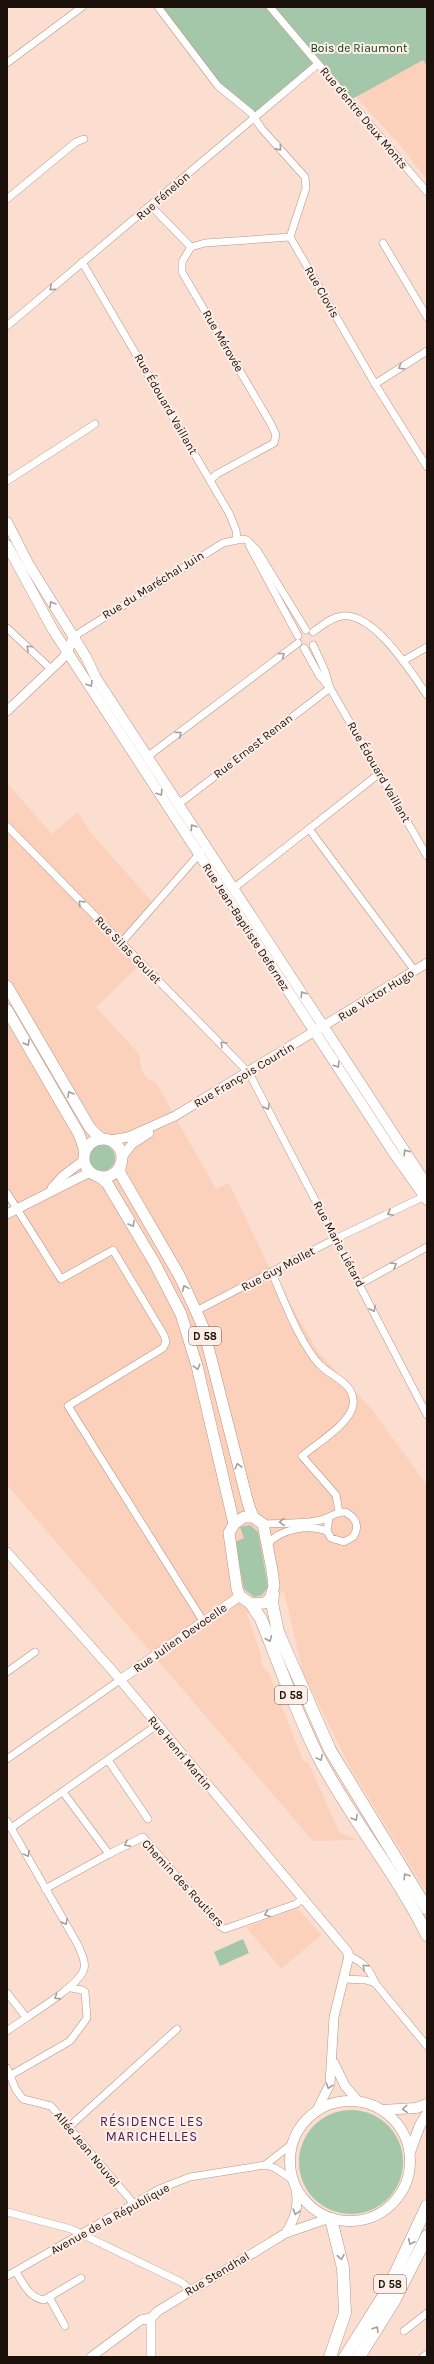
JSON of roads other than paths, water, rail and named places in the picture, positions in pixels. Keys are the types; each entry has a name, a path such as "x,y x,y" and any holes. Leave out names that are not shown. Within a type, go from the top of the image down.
{"highway":[{"name":"D 58","path":"273,1594 272,1603 278,1632 330,1750 365,1811 427,1909"},
{"name":"D 58","path":"251,1604 261,1619 318,1756 358,1823 408,1899 427,1936"},
{"name":"D 58","path":"345,2357 388,2289 427,2206"},
{"path":"330,2357 345,2312 343,2268 331,2219"},
{"name":"D 58","path":"359,2357 394,2301 427,2236"}],"main road":[{"name":"Rue Jean-Baptiste Defernez","path":"7,522 29,566 88,661 96,678 147,758 234,888 393,1152 426,1196"},
{"name":"Rue Jean-Baptiste Defernez","path":"7,545 36,600 199,854 427,1185"},
{"path":"7,986 90,1128 119,1147 121,1161 112,1175 96,1175 84,1156 79,1134 7,1010"},
{"path":"84,1156 89,1145 106,1139"},
{"name":"D 58","path":"121,1161 122,1178 179,1275 203,1327 248,1503 253,1517"},
{"name":"D 58","path":"96,1175 107,1183 142,1243 180,1314 197,1366 234,1524"},
{"path":"244,1517 253,1517 263,1524 272,1570 273,1594 270,1599 264,1603 251,1604 240,1596 228,1538 234,1524 244,1517"},
{"path":"382,2110 401,2128 410,2152 411,2165 404,2188 389,2208 379,2215 356,2222 331,2219 310,2207 294,2185 290,2166 292,2144 301,2126 316,2112 336,2102 359,2102 382,2110 416,2108 427,2104"},
{"path":"410,2152 420,2125 427,2114"}],"street":[{"path":"7,63 82,7"},
{"path":"151,206 191,247 205,243 290,237 306,188 305,177 254,118 218,86 158,7"},
{"name":"Rue d'entre Deux Monts","path":"270,7 427,192"},
{"name":"Rue Fénelon","path":"7,326 318,64"},
{"path":"7,199 76,142 84,139"},
{"name":"Rue Clovis","path":"290,237 374,384 427,467"},
{"path":"383,243 427,317"},
{"name":"Rue Mérovée","path":"191,247 182,262 182,272 276,435 274,443 217,474 210,480"},
{"name":"Rue Édouard Vaillant","path":"82,262 210,480 234,525 237,539"},
{"path":"374,384 427,351"},
{"path":"7,481 95,424"},
{"path":"237,539 247,540 257,550 309,631 316,637 313,645 300,642"},
{"name":"Rue du Maréchal Juin","path":"73,637 199,557 223,543 237,539"},
{"name":"Rue Édouard Vaillant","path":"247,540 300,642 319,675 330,688 427,856"},
{"path":"147,758 300,642 309,631 336,617 353,616 360,619 380,635 403,661 427,695"},
{"path":"7,628 51,669"},
{"path":"7,711 68,651 73,637"},
{"name":"Rue Édouard Vaillant","path":"313,645 325,671 330,688"},
{"path":"403,661 427,647"},
{"name":"Rue Ernest Renan","path":"177,803 184,800 330,688"},
{"path":"234,888 380,773"},
{"name":"Rue Silas Goulet","path":"7,826 249,1073"},
{"path":"309,828 415,971"},
{"path":"121,943 207,846"},
{"name":"Rue Victor Hugo","path":"320,1030 427,963"},
{"name":"Rue François Courtin","path":"163,1122 249,1073 320,1030"},
{"name":"Rue Marie Liétard","path":"249,1073 427,1415"},
{"path":"106,1139 128,1137 163,1122"},
{"path":"121,1161 132,1144 163,1122"},
{"path":"50,1190 84,1156"},
{"path":"7,1214 50,1190 80,1176 96,1175"},
{"path":"7,1193 18,1208 61,1279 113,1250 164,1335 166,1342 163,1348 68,1406 203,1621"},
{"name":"Rue Guy Mollet","path":"196,1311 272,1273 335,1239 426,1196"},
{"path":"360,1284 427,1247"},
{"path":"272,1273 308,1350 320,1366 343,1381 352,1396 353,1405 348,1418 302,1456 336,1495 339,1512"},
{"path":"263,1524 316,1522 329,1518 339,1512 345,1512 354,1518 357,1530 353,1538 344,1542 337,1542 331,1538 327,1531 329,1518"},
{"path":"268,1544 273,1538 282,1533 307,1528 327,1531"},
{"name":"Rue Henri Martin","path":"7,1552 120,1680 349,1956"},
{"name":"Rue Julien Devocelle","path":"120,1680 240,1596"},
{"path":"7,1672 35,1652"},
{"path":"7,1759 120,1680"},
{"path":"11,1828 157,1725"},
{"path":"108,1760 148,1818"},
{"path":"63,1792 109,1854"},
{"path":"7,1821 78,1945 84,1960 84,1969 71,1988 7,2031"},
{"name":"Chemin des Routiers","path":"45,1889 109,1854 144,1837 220,1926 225,1929 296,1904 302,1898"},
{"path":"316,2112 330,2084 333,2058 334,2017 349,1956 364,1964 372,1973 375,1983 427,2046"},
{"path":"343,1979 366,1980 375,1983"},
{"path":"11,2075 70,2041 87,2018 85,1992 71,1988"},
{"path":"7,1993 26,2018"},
{"path":"70,2126 177,2029"},
{"path":"333,2058 338,2073 345,2086 359,2102"},
{"name":"Allée Jean Nouvel","path":"7,2068 16,2090 24,2099 51,2106 70,2126 134,2204"},
{"path":"265,2165 292,2144"},
{"path":"265,2165 275,2168 294,2185 298,2203 296,2214 286,2234"},
{"name":"Avenue de la République","path":"7,2276 159,2189 190,2177 265,2165"},
{"path":"7,2212 81,2233 181,2282 190,2290"},
{"name":"Rue Stendhal","path":"91,2357 141,2320 151,2318 158,2311 190,2290 286,2234 331,2219"},
{"path":"16,2272 33,2296 44,2300 81,2278"},
{"path":"49,2297 65,2326"},
{"path":"404,2331 427,2313"},
{"path":"151,2318 151,2357"},
{"path":"423,2357 427,2354"}],"district":[{"name":"RÉSIDENCE LES MARICHELLES","path":"152,2128"}],"park label":[{"name":"Bois de Riaumont","path":"359,48"}]}
